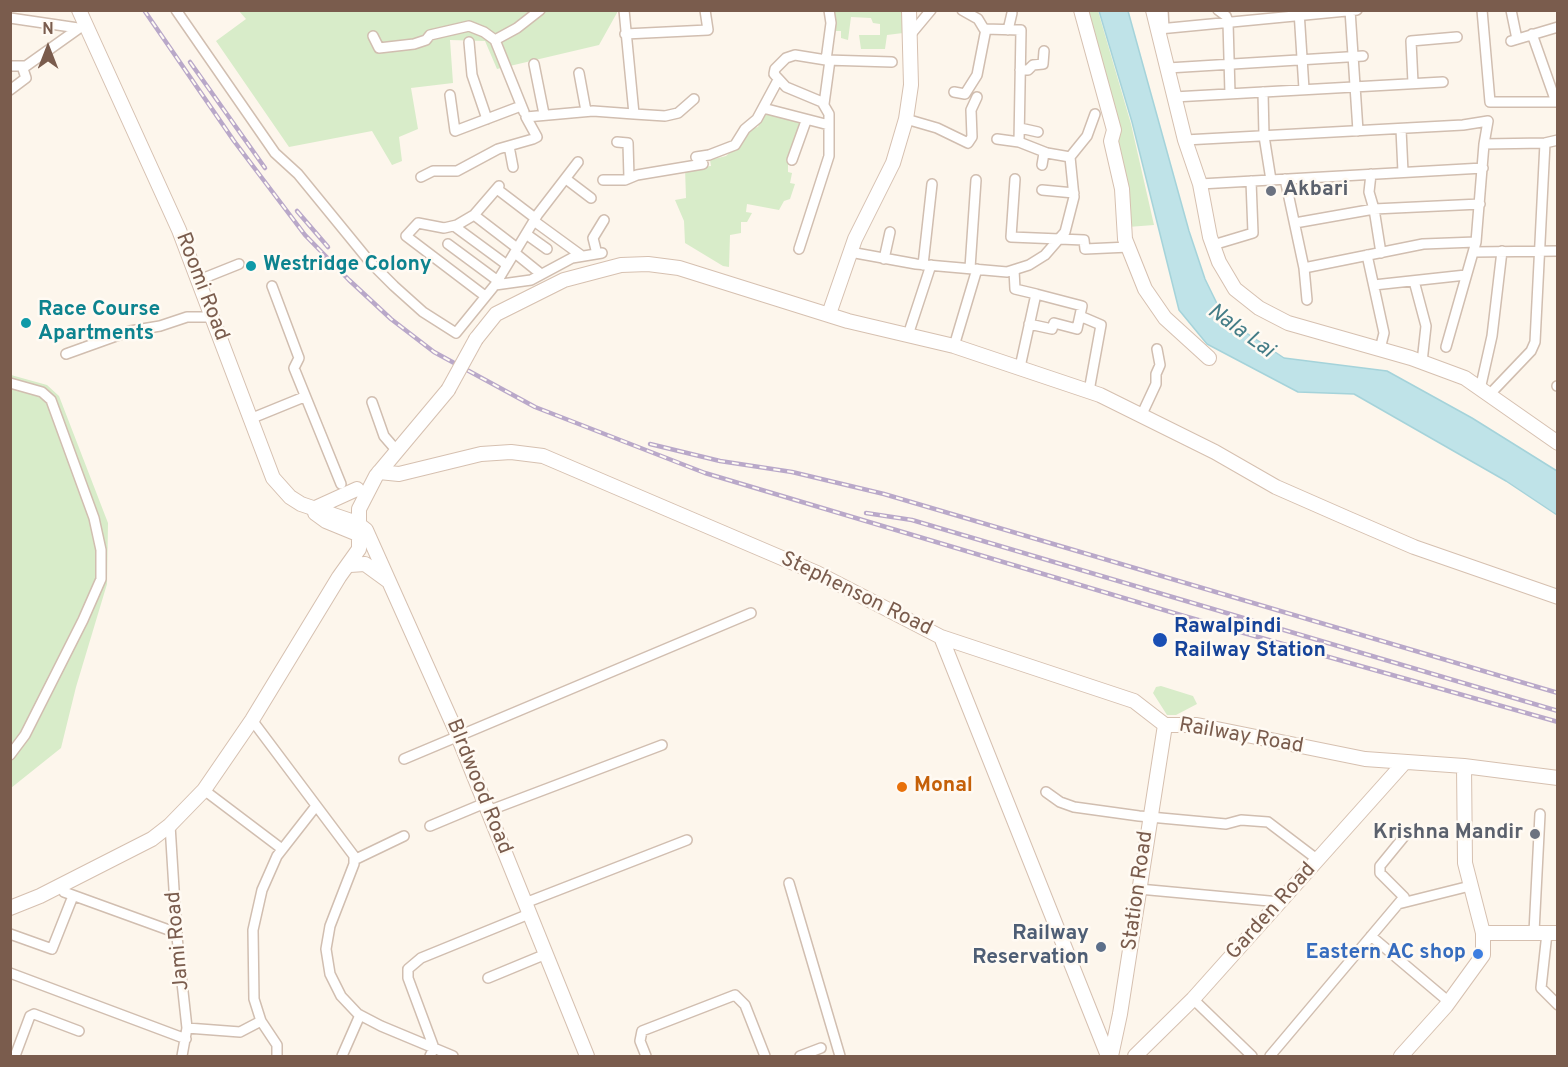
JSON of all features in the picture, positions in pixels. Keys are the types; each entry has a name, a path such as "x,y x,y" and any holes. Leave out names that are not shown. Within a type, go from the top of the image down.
{"street":[{"name":"Roomi Road","path":"79,10 81,26 179,230 214,317 273,478 290,497 357,530"},
{"path":"176,10 275,153 298,174 370,262 394,286 423,312 456,333 496,283 535,219 578,162"},
{"path":"495,40 517,28 540,10"},
{"path":"624,10 634,114"},
{"path":"625,34 708,30 705,10"},
{"path":"799,249 830,156 829,114 824,104 831,23 829,10"},
{"path":"829,314 850,252 894,163 906,119 911,85 909,10"},
{"path":"911,34 931,10"},
{"path":"962,10 978,19 986,29 1021,30 1019,142"},
{"path":"1081,10 1113,130 1111,141 1122,189 1125,239 1145,289 1165,318 1209,358"},
{"path":"1153,10 1162,29"},
{"path":"1162,10 1162,29 1168,68 1185,140 1200,184 1213,245 1235,289 1259,308 1288,323 1422,362 1465,378 1486,389 1557,443"},
{"path":"1218,10 1226,15 1228,22 1230,93"},
{"path":"1482,10 1490,102 1557,102 1532,34"},
{"path":"1511,10 1514,40 1557,27"},
{"path":"1162,29 1299,14 1353,11 1354,86 1358,131"},
{"path":"1008,30 1012,13"},
{"path":"1299,14 1304,89"},
{"path":"10,18 81,26"},
{"path":"10,66 22,66 81,26"},
{"path":"373,36 379,48 414,44 426,40 430,35 469,26 484,32 495,40 521,106 537,137 498,149 458,171 433,171 421,177"},
{"path":"954,92 965,94 976,75 986,29"},
{"path":"1413,83 1411,41 1457,37"},
{"path":"469,42 475,84 487,119"},
{"path":"1020,70 1028,70 1033,64 1043,64 1044,51"},
{"path":"824,104 786,87 774,74 775,69 786,58 795,55 828,60 892,62"},
{"path":"1168,68 1301,58 1364,56"},
{"path":"534,64 544,114"},
{"path":"10,90 26,78 22,66"},
{"path":"579,73 586,111"},
{"path":"696,157 731,148 745,129 757,119 778,80"},
{"path":"1174,97 1443,82"},
{"path":"1263,92 1264,136 1271,180"},
{"path":"450,95 455,131 521,106"},
{"path":"906,119 937,128 968,143 972,137 971,110 976,97"},
{"path":"526,117 586,111 665,116 678,113 694,99"},
{"path":"763,108 806,121 829,125"},
{"path":"850,252 927,265 973,269 1014,270 1029,265 1061,240 1065,232 1074,193 1070,157 1087,136 1095,114"},
{"path":"792,160 806,121"},
{"path":"1185,140 1401,129 1488,121 1475,247 1446,347"},
{"path":"1020,128 1038,132"},
{"path":"1401,129 1403,172"},
{"path":"997,139 1019,142 1044,153 1070,157"},
{"path":"1484,144 1545,143 1557,140"},
{"path":"617,142 628,143 629,178"},
{"path":"1486,389 1533,347 1541,252 1540,195 1545,143"},
{"path":"509,146 513,167"},
{"path":"1042,165 1044,153"},
{"path":"603,180 629,178 703,164"},
{"path":"1200,184 1483,168"},
{"path":"1371,174 1368,192 1374,209 1382,253"},
{"path":"566,179 591,198"},
{"path":"1015,179 1011,237 1084,240 1085,249 1129,247"},
{"path":"1285,179 1305,268 1307,300"},
{"path":"954,346 973,269 976,180"},
{"path":"1213,245 1253,233 1251,181"},
{"path":"908,335 927,265 932,184"},
{"path":"485,296 406,236 418,223 444,228 454,226 474,215 498,188 582,256"},
{"path":"1042,190 1074,193"},
{"path":"1295,223 1374,209 1480,204"},
{"path":"474,215 541,274"},
{"path":"448,244 496,283 531,280 582,256 599,254 593,238 604,220"},
{"path":"454,226 507,265"},
{"path":"884,259 890,232"},
{"path":"526,234 547,249"},
{"path":"1305,268 1423,244 1502,251 1557,251"},
{"path":"1486,389 1502,251"},
{"path":"1367,255 1384,333 1380,349"},
{"path":"199,280 239,264"},
{"path":"339,577 340,565 352,545 357,530 362,501 379,472 448,390 476,339 496,314 564,280 621,265 648,264 679,268 829,314 954,346 1089,391 1142,414 1276,487 1414,547 1557,597"},
{"path":"1014,270 1015,289 1082,306 1077,329 1054,323 1052,329 1029,324"},
{"path":"1374,285 1466,275"},
{"path":"1414,281 1426,326 1422,362"},
{"path":"272,286 299,358 294,368 304,397 341,484"},
{"path":"1020,367 1036,294"},
{"path":"1080,316 1101,325 1089,391"},
{"path":"66,354 130,331 160,326 187,317 214,317"},
{"path":"1142,414 1156,384 1156,374 1160,365 1157,349"},
{"path":"10,383 42,392 51,400 94,518 101,550 100,579 83,620 25,735 10,755"},
{"path":"250,419 304,397"},
{"path":"372,402 384,435 397,451"},
{"name":"Stephenson Road","path":"379,472 399,474 482,454 511,452 543,456 817,573 941,637 1109,1056"},
{"path":"312,509 357,489 379,472"},
{"path":"10,908 40,896 124,853 170,825 204,790 252,720 339,577 350,565 359,549 352,499 357,489"},
{"name":"BIrdwood Road","path":"357,530 390,583 458,737 587,1056"},
{"path":"350,565 365,564 390,583"},
{"path":"405,759 751,613"},
{"name":"Railway Road","path":"941,637 1134,701 1153,718 1165,724 1197,725 1356,758 1464,766 1557,778"},
{"path":"252,720 354,860"},
{"name":"Station Road","path":"1109,1056 1120,1014 1165,724"},
{"path":"430,826 662,745"},
{"name":"Garden Road","path":"1136,1056 1193,999 1404,763"},
{"path":"1401,1056 1449,1002 1483,955 1483,933 1465,863 1464,766"},
{"path":"204,790 282,849"},
{"path":"1046,792 1060,802 1074,807 1149,818 1226,824 1241,820 1268,822 1318,860"},
{"path":"277,1056 277,1045 261,1021 254,999 252,930 262,890 282,849 316,806"},
{"path":"1540,814 1546,933 1541,988 1557,1005"},
{"name":"Jami Road","path":"170,825 177,933 187,1028 182,1056"},
{"path":"1270,1056 1404,897 1380,873 1380,866 1407,833"},
{"path":"405,836 354,860 330,926 326,949 330,975 341,996 360,1015 432,1052 453,1056"},
{"path":"432,1052 408,978 408,969 421,958 527,908 687,840"},
{"path":"789,883 840,1056"},
{"path":"1398,904 1470,886"},
{"path":"1139,889 1280,902"},
{"path":"10,934 52,949 68,894 177,933"},
{"path":"1483,933 1546,933"},
{"path":"1371,936 1449,1002"},
{"path":"488,978 546,954"},
{"path":"10,973 186,1039"},
{"path":"646,1056 640,1041 642,1031 735,995 745,1005 765,1056"},
{"path":"1193,999 1252,1056"},
{"path":"15,1056 30,1016 34,1014 79,1031"},
{"path":"342,1056 360,1015"},
{"path":"187,1028 240,1032 261,1021"},
{"path":"800,1056 821,1048"}],"green space":[{"path":"239,11 618,11 599,45 497,69 485,41 450,40 453,83 411,88 418,129 399,137 402,161 392,165 372,131 289,147 216,41 246,19"},
{"path":"829,11 902,11 903,33 887,35 885,49 861,49 859,35 880,35 880,24 873,23 871,18 851,17 848,40 841,38 841,31 830,31"},
{"path":"1084,11 1098,11 1131,124 1154,225 1128,227"},
{"path":"764,111 802,124 788,163 788,172 792,173 790,183 795,184 790,199 784,201 779,210 747,204 746,212 752,213 747,222 741,222 741,233 730,235 729,267 723,266 685,243 684,221 675,200 686,198 685,168 711,166 710,160 726,156 737,146 746,130 758,127"},
{"path":"11,375 47,385 59,396 108,523 107,584 76,687 61,748 11,788"},
{"path":"1161,686 1193,696 1197,704 1176,715 1167,715 1153,693 1156,687"}],"water":[{"name":"Nala Lai","path":"1099,11 1128,11 1189,231 1205,279 1224,318 1284,358 1387,371 1472,418 1557,471 1557,515 1506,481 1354,394 1298,392 1207,344 1179,310 1132,122"}],"railway":[{"path":"144,10 234,141 305,235 349,280 391,319 434,352 535,407 705,473 1184,616 1558,722"},
{"path":"190,62 265,168"},
{"path":"297,211 328,247"},
{"path":"650,444 720,461 792,472 884,494 1558,693"},
{"path":"866,513 912,520 1558,711"}],"place":[{"name":"Akbari","path":"1271,191"},
{"name":"Westridge Colony","path":"251,266"},
{"name":"Race Course Apartments","path":"26,323"},
{"name":"Rawalpindi Railway Station","path":"1160,640"},
{"name":"Monal","path":"902,787"},
{"name":"Krishna Mandir","path":"1535,834"},
{"name":"Railway Reservation","path":"1101,947"},
{"name":"Eastern AC shop","path":"1478,954"}]}
